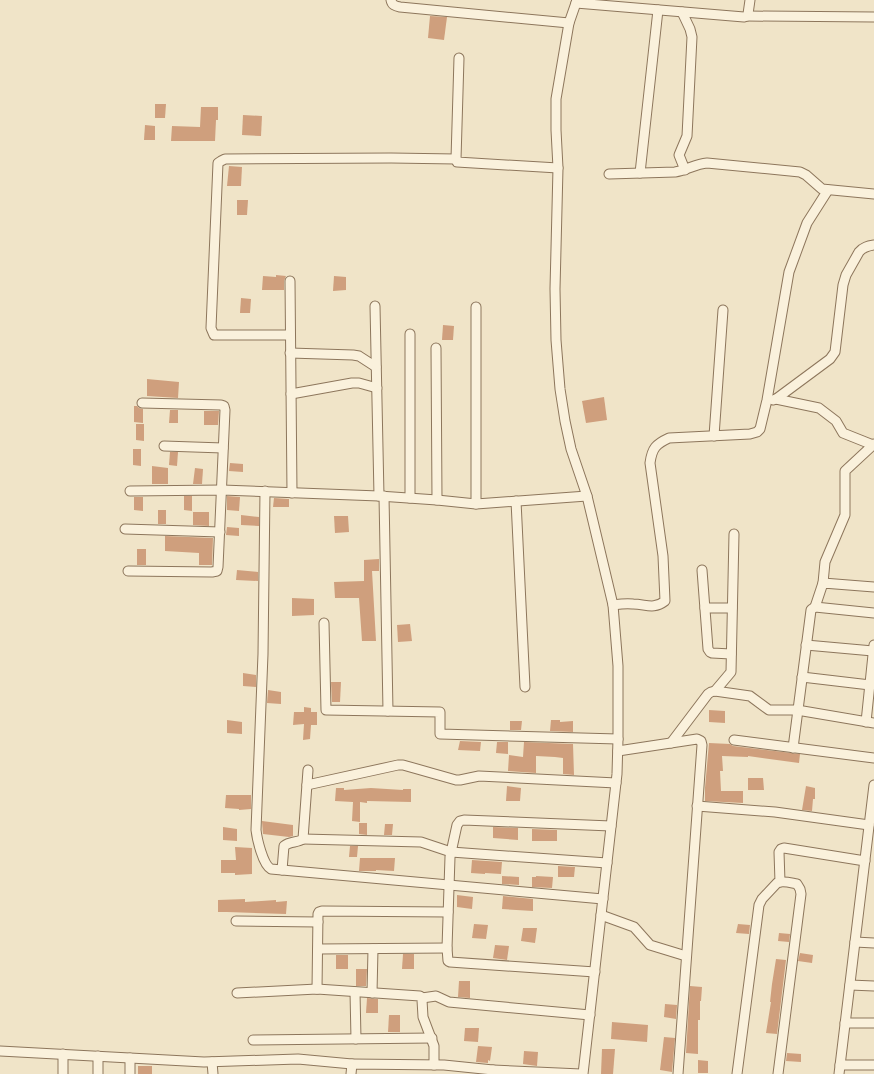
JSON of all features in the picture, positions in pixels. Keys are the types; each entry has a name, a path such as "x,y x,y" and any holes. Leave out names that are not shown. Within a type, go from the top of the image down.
{"street":[{"path":"391,0 395,6 400,7 569,23"},
{"path":"747,16 750,0"},
{"path":"0,1050 212,1062 298,1059 352,1064 434,1065 493,1072 582,1074 616,783 618,752 618,666 613,605 587,496 571,449 560,389 556,347 555,289 558,168 556,99 569,23 577,2 744,17 874,17"},
{"path":"640,173 658,10"},
{"path":"682,12 692,37 687,136 680,155 685,170"},
{"path":"459,58 457,162 558,168"},
{"path":"290,335 214,335 212,332 218,163 224,159 456,159"},
{"path":"609,174 675,172 685,170 697,164 707,163 800,172 806,175 822,189 874,194"},
{"path":"613,605 633,604 652,606 660,605 665,601 663,556 650,463 654,448 658,443 669,438 750,434 757,432 760,429 772,400 789,272 807,223 828,190"},
{"path":"772,400 830,359 835,352 846,275 862,248 874,244"},
{"path":"290,281 292,493"},
{"path":"375,306 388,711"},
{"path":"476,307 476,504"},
{"path":"714,436 723,310"},
{"path":"410,334 410,498"},
{"path":"436,348 437,500"},
{"path":"290,353 353,355 359,356 376,367"},
{"path":"291,394 352,383 359,383 377,388"},
{"path":"772,400 819,408 836,421 843,433 873,445 845,471 845,515 825,562 823,583 815,607 811,610 793,748"},
{"path":"128,571 212,572 217,571 218,567 224,406 142,403"},
{"path":"164,446 223,448"},
{"path":"130,491 265,491 382,496 476,504 587,496"},
{"path":"265,491 263,654 256,830 266,866 271,869 603,899"},
{"path":"516,501 525,687"},
{"path":"125,529 220,532"},
{"path":"715,691 731,672 734,534"},
{"path":"702,570 708,649 712,653 731,654"},
{"path":"823,583 874,587"},
{"path":"815,607 874,613"},
{"path":"705,608 732,608"},
{"path":"324,623 326,710 440,712 440,734 618,739"},
{"path":"671,743 708,694 715,691 750,696 767,710 797,710 870,723 870,685 874,648 806,645"},
{"path":"802,678 870,685"},
{"path":"618,752 697,739 701,741 702,745 678,1074"},
{"path":"734,740 874,758"},
{"path":"307,785 403,765 456,780 480,776 616,783"},
{"path":"303,839 308,770"},
{"path":"839,1074 874,785"},
{"path":"697,806 776,812 869,825"},
{"path":"594,972 448,961 447,948 451,852 458,825 460,821 464,820 611,826"},
{"path":"282,870 284,846 303,839 421,842 451,852 606,863"},
{"path":"780,882 779,852 780,849 784,848 865,861"},
{"path":"737,1074 759,905 762,899 777,883 784,882 797,884 801,894 778,1074"},
{"path":"317,989 319,912 448,912"},
{"path":"601,915 634,927 650,945 686,956"},
{"path":"236,921 318,922"},
{"path":"855,942 874,943"},
{"path":"318,949 447,948"},
{"path":"372,993 373,949"},
{"path":"850,985 874,986"},
{"path":"236,993 317,989 420,996 422,998 436,996 449,1002 590,1015"},
{"path":"355,992 356,1039"},
{"path":"422,998 422,1014 434,1046 434,1065"},
{"path":"845,1023 874,1023"},
{"path":"254,1040 432,1038"},
{"path":"62,1054 63,1074"},
{"path":"98,1056 98,1074"},
{"path":"130,1058 130,1074"},
{"path":"212,1062 213,1074"},
{"path":"351,1074 352,1064"},
{"path":"840,1064 874,1065"}],"building":[{"path":"430,16 447,17 444,40 428,38"},
{"path":"155,104 166,104 165,118 155,118"},
{"path":"201,107 218,107 215,141 171,141 172,126 200,127"},
{"path":"243,115 262,116 261,136 242,135"},
{"path":"145,125 155,126 155,140 144,140"},
{"path":"229,166 242,167 241,186 227,186"},
{"path":"237,200 248,200 247,215 237,215"},
{"path":"276,275 286,276 284,281 284,290 262,290 263,276 276,277"},
{"path":"334,276 346,277 346,290 333,291"},
{"path":"241,298 251,299 250,313 240,313"},
{"path":"443,325 454,326 453,340 442,340"},
{"path":"147,379 179,382 178,398 147,396"},
{"path":"604,397 607,420 586,423 582,401"},
{"path":"134,406 143,409 143,423 134,422"},
{"path":"170,410 178,410 178,423 169,423"},
{"path":"204,411 219,411 218,425 204,425"},
{"path":"136,424 144,424 144,441 136,440"},
{"path":"133,449 141,449 141,466 133,465"},
{"path":"170,452 178,452 177,466 169,465"},
{"path":"230,463 243,464 243,472 229,471"},
{"path":"152,466 168,468 168,484 152,484"},
{"path":"195,468 203,469 202,484 193,484"},
{"path":"184,496 192,496 192,511 184,510"},
{"path":"227,496 240,497 239,511 227,510"},
{"path":"134,497 143,497 143,511 134,510"},
{"path":"274,498 289,499 289,507 273,507"},
{"path":"158,510 166,510 166,524 158,524"},
{"path":"193,512 209,512 209,526 193,525"},
{"path":"241,515 259,517 259,526 241,525"},
{"path":"334,516 348,516 349,532 335,533"},
{"path":"227,527 239,528 239,536 226,535"},
{"path":"165,536 213,538 212,565 199,565 199,553 165,551"},
{"path":"137,549 146,549 146,565 137,565"},
{"path":"379,559 379,571 372,571 376,641 362,641 359,598 335,598 334,582 364,581 364,560"},
{"path":"237,570 258,572 258,581 236,580"},
{"path":"292,598 314,599 314,615 292,616"},
{"path":"410,624 412,641 398,642 397,625"},
{"path":"243,673 256,675 256,687 243,686"},
{"path":"331,682 341,682 340,702 332,702"},
{"path":"268,690 281,692 281,704 267,703"},
{"path":"304,707 311,708 311,712 317,712 317,725 311,725 310,739 303,740 304,724 293,725 294,712 304,712"},
{"path":"709,710 725,711 725,723 709,722"},
{"path":"227,720 242,722 242,734 227,733"},
{"path":"551,720 560,720 560,722 573,721 573,732 550,731"},
{"path":"510,721 522,721 521,730 510,730"},
{"path":"460,741 481,742 480,751 458,750"},
{"path":"497,742 508,742 508,754 496,753"},
{"path":"524,742 573,744 574,775 563,774 563,758 555,757 536,756 536,773 508,771 509,755 523,757"},
{"path":"709,743 730,744 733,746 800,754 799,763 748,756 722,756 723,771 720,771 721,791 743,791 743,803 705,801"},
{"path":"748,778 763,778 764,790 748,790"},
{"path":"507,786 521,788 520,801 506,801"},
{"path":"806,786 815,788 815,799 813,799 812,811 802,810"},
{"path":"336,788 344,788 344,790 371,788 411,789 411,802 360,802 360,822 352,821 353,802 335,801"},
{"path":"226,795 251,795 251,809 239,810 225,808"},
{"path":"262,821 293,825 293,836 289,837 263,834"},
{"path":"359,823 367,823 367,835 359,834"},
{"path":"385,824 393,824 392,835 384,835"},
{"path":"223,827 237,829 237,841 223,840"},
{"path":"493,827 518,828 518,840 493,838"},
{"path":"532,829 557,830 557,841 532,841"},
{"path":"350,846 358,846 357,857 349,857"},
{"path":"235,847 252,848 252,874 235,875 235,873 221,873 221,860 236,860"},
{"path":"360,858 395,858 394,871 359,871"},
{"path":"472,860 502,862 501,874 471,873"},
{"path":"558,866 575,867 574,877 558,877"},
{"path":"502,876 519,877 519,885 502,884"},
{"path":"532,877 553,877 552,888 532,887"},
{"path":"457,895 473,897 472,909 457,907"},
{"path":"503,896 533,899 533,911 502,909"},
{"path":"245,899 245,902 276,900 276,902 287,901 286,914 218,912 218,900"},
{"path":"474,924 488,925 486,939 472,938"},
{"path":"738,924 750,925 749,934 736,933"},
{"path":"523,928 537,928 535,943 521,941"},
{"path":"779,933 790,934 789,942 778,941"},
{"path":"495,945 509,946 507,960 493,958"},
{"path":"800,953 813,955 812,963 798,961"},
{"path":"403,954 414,954 414,969 402,969"},
{"path":"336,955 348,955 348,969 336,969"},
{"path":"776,959 786,960 777,1034 766,1033"},
{"path":"356,969 367,969 366,986 356,986"},
{"path":"459,981 470,981 470,998 458,997"},
{"path":"690,986 702,987 700,1020 698,1020 698,1054 686,1053"},
{"path":"367,998 378,999 378,1013 366,1013"},
{"path":"665,1004 677,1005 676,1019 664,1017"},
{"path":"389,1015 400,1015 400,1032 388,1032"},
{"path":"612,1022 648,1025 647,1042 611,1039"},
{"path":"465,1028 479,1028 478,1042 464,1041"},
{"path":"664,1037 675,1038 672,1072 660,1070"},
{"path":"478,1046 492,1047 490,1061 488,1060 488,1063 476,1062"},
{"path":"602,1049 615,1049 613,1074 601,1074"},
{"path":"524,1051 538,1052 537,1066 523,1064"},
{"path":"787,1053 801,1054 801,1062 786,1061"},
{"path":"698,1060 708,1061 708,1073 698,1073"},
{"path":"138,1066 152,1066 152,1074 138,1074"}]}
